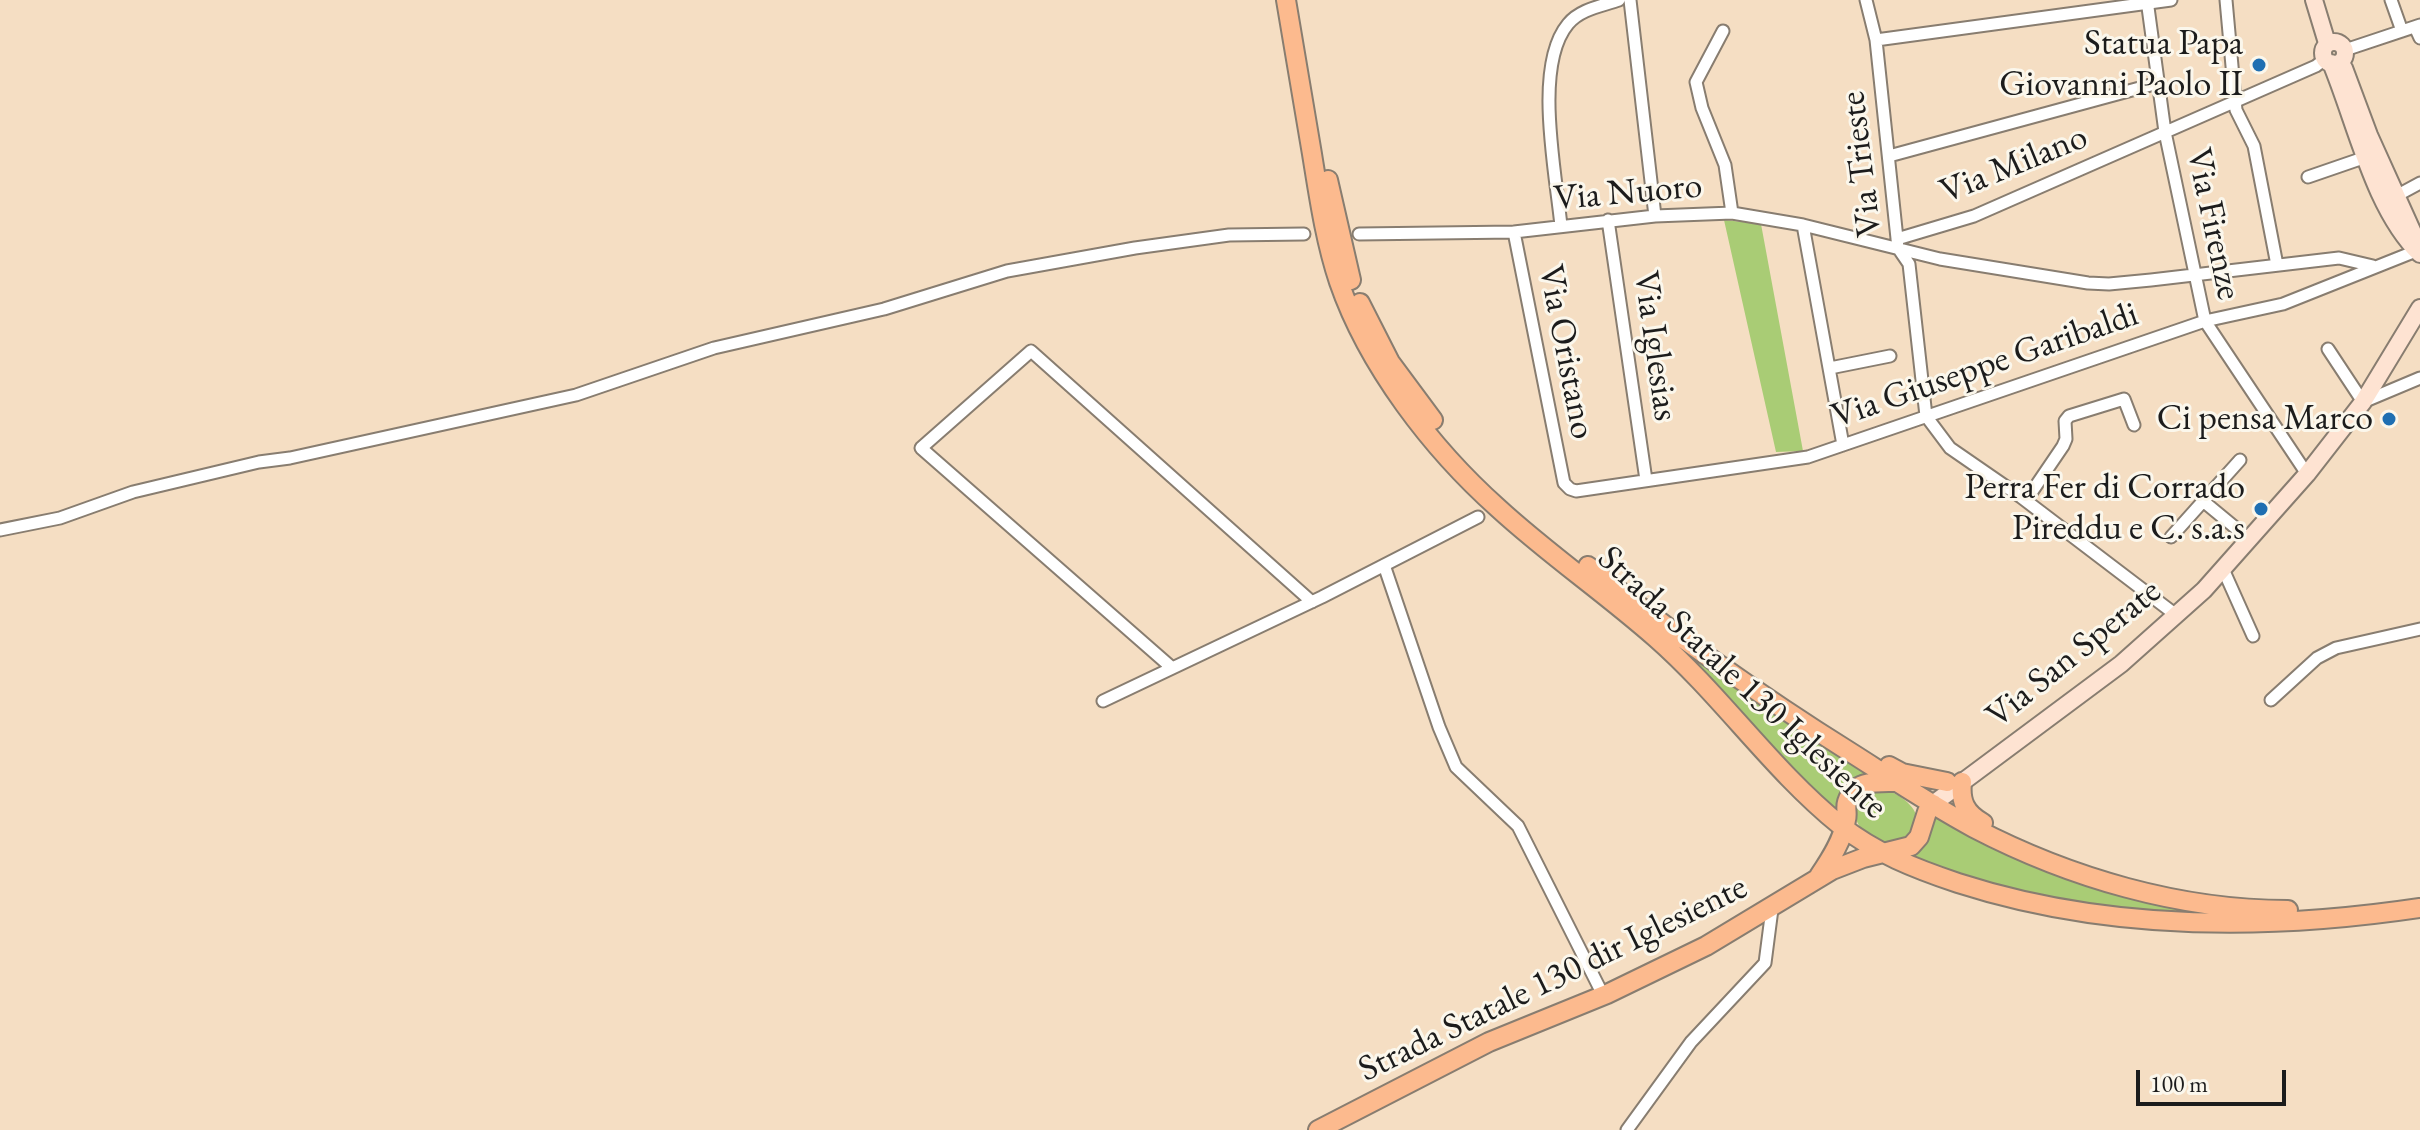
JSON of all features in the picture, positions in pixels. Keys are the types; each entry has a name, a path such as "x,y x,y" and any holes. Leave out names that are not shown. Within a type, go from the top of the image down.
{"main road":[{"name":"Strada Statale 130 Iglesiente","path":"1286,0 1325,233 1340,283 1365,342 1404,404 1496,508 1659,640 1752,740 1843,827 1885,854 1940,877 2045,907 2103,917 2260,923 2420,908"},
{"name":"Strada Statale 130 Iglesiente","path":"1295,0 1339,234 1354,290 1390,362 1458,451 1505,501 1716,664 1897,782 2003,842 2085,875 2146,892 2223,907 2290,910 2420,899"},
{"path":"1834,742 1857,746 1902,773 1959,781 1966,810 2000,832 2003,842"},
{"path":"1843,827 1847,820 1847,800 1859,786 1874,782 1897,782"},
{"path":"1885,854 1906,849 1916,842 1933,804"},
{"name":"Strada Statale 130 dir Iglesiente","path":"1815,881 1833,856 1843,827"},
{"name":"Strada Statale 130 dir Iglesiente","path":"1318,1130 1489,1042 1603,995 1706,946 1838,868 1863,858 1885,854"}],"street":[{"path":"1561,226 1548,88 1553,53 1568,23 1584,11 1619,0"},
{"path":"1630,0 1655,216"},
{"name":"Via Trieste","path":"1866,0 1876,40 1898,243 1909,264 1926,416"},
{"path":"1876,40 2121,3 2171,0"},
{"path":"2226,0 2236,110 2254,146 2277,265"},
{"path":"2314,0 2396,225 2416,250"},
{"path":"2391,0 2402,31"},
{"name":"Via Firenze","path":"2148,2 2165,132 2205,321 2307,474"},
{"name":"Via Milano","path":"1898,243 1974,216 2236,102 2334,55 2402,31 2418,30"},
{"path":"1723,31 1696,82 1702,108 1725,165 1732,213"},
{"path":"1889,156 2158,83"},
{"path":"2308,177 2371,155"},
{"path":"2371,155 2396,196 2415,237 2416,250"},
{"path":"2396,196 2420,183"},
{"name":"Via Nuoro","path":"1359,234 1514,232 1608,220 1732,213 1898,243 1940,259 2088,283 2109,284 2339,258 2373,267"},
{"name":"Via Iglesias","path":"1608,220 1646,480"},
{"path":"1803,225 1843,445"},
{"name":"Via Oristano","path":"1514,232 1564,483"},
{"path":"0,530 60,518 133,492 259,462 290,458 576,395 714,348 884,309 1007,271 1229,235 1304,234"},
{"name":"Via Giuseppe Garibaldi","path":"1564,483 1576,491 1808,457 2205,321 2283,304 2416,250"},
{"name":"Via San Sperate","path":"1933,804 1959,781 2121,664 2223,569 2307,474 2363,402 2420,308"},
{"path":"2328,349 2363,402 2420,378"},
{"path":"1171,667 921,448 1031,351 1312,602"},
{"path":"1830,368 1890,356"},
{"path":"2021,497 2029,496 2063,446 2066,439 2065,421 2069,416 2124,399 2134,425"},
{"path":"1926,416 1950,448 2021,497 2176,615"},
{"path":"2171,537 2240,460"},
{"path":"2203,501 2249,539"},
{"path":"1103,701 1312,602 1478,517"},
{"path":"1384,565 1439,727 1456,767 1518,826 1603,995"},
{"path":"2223,569 2253,636"},
{"path":"2271,700 2317,658 2336,648 2420,629"},
{"path":"1897,782 1959,781"},
{"path":"1627,1130 1691,1042 1765,963 1772,909"}],"green space":[{"path":"1724,220 1761,224 1803,451 1776,452"},
{"path":"1667,637 1875,775 1837,817"},
{"path":"1886,789 1910,805 1916,816 1914,830 1900,842 1886,843 1874,839 1857,821 1855,810 1858,800 1868,793"},
{"path":"1933,813 2005,850 2233,916 2074,909 1902,857"}],"place":[{"name":"Statua Papa Giovanni Paolo II","path":"2259,65"},
{"name":"Ci pensa Marco","path":"2389,419"},
{"name":"Perra Fer di Corrado Pireddu e C. s.a.s","path":"2261,509"}]}
